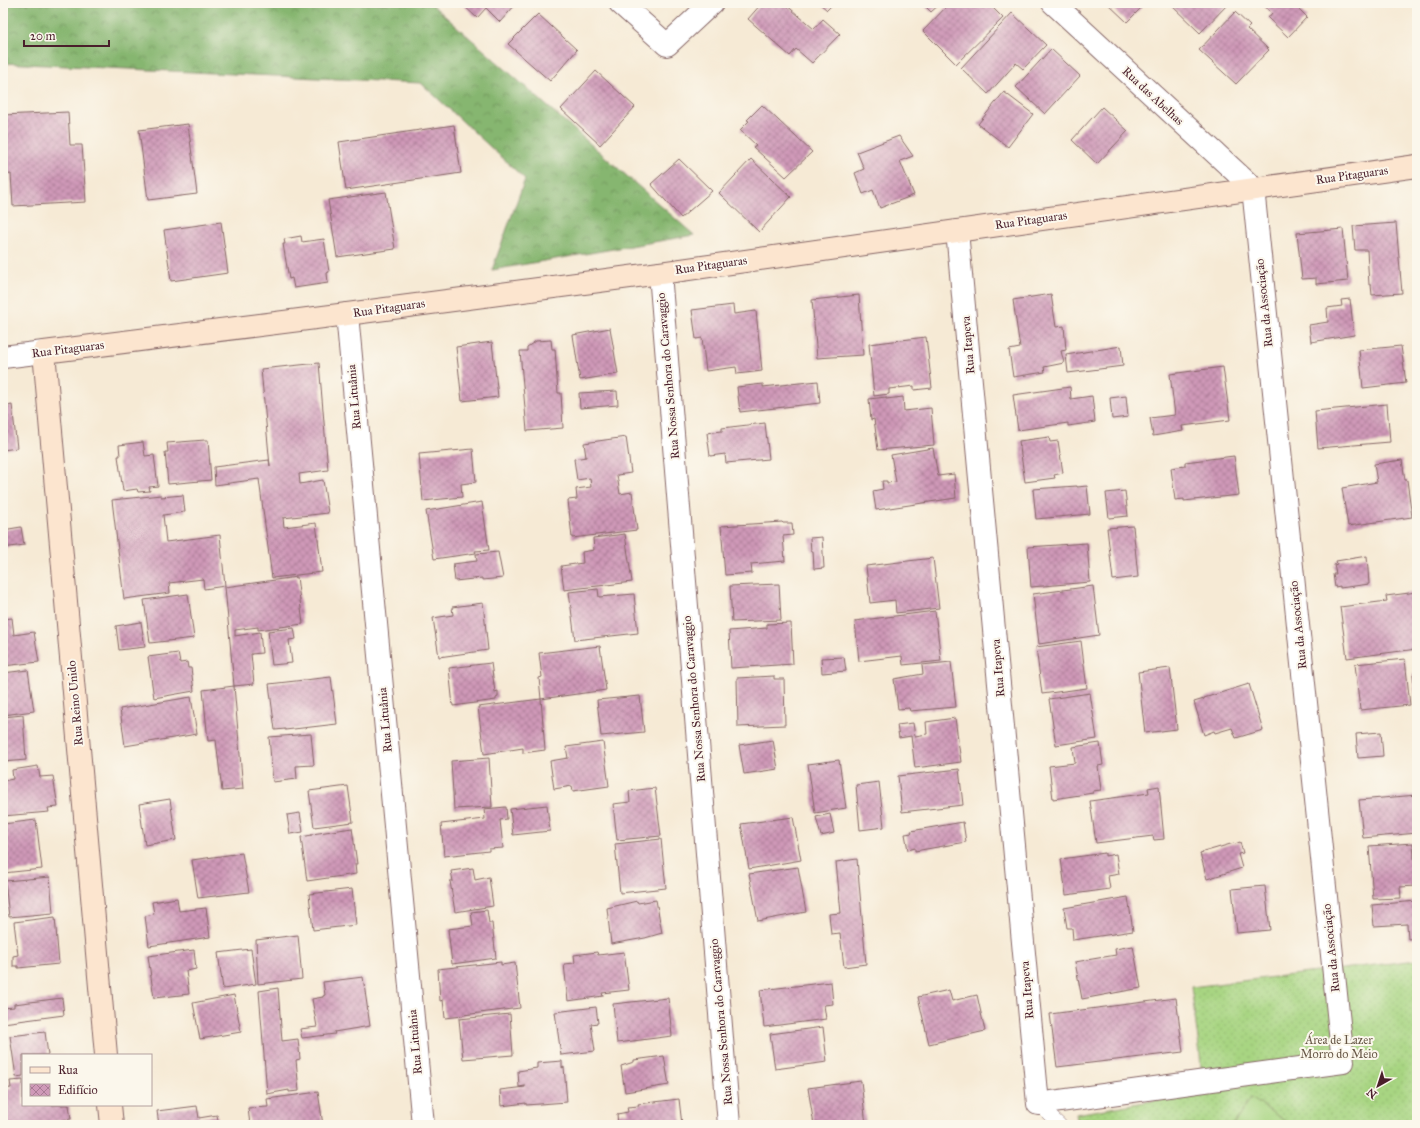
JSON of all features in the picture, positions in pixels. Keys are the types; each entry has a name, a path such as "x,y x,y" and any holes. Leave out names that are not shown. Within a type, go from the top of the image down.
{"street":[{"path":"620,3 667,45 712,3"},
{"name":"Rua das Abelhas","path":"1053,3 1253,188"},
{"name":"Rua Pitaguaras","path":"3,357 660,273 1417,166"},
{"name":"Rua da Associação","path":"1038,1104 1343,1062 1253,188"},
{"name":"Rua Itapeva","path":"957,231 1038,1104"},
{"name":"Rua Nossa Senhora do Caravaggio","path":"660,273 729,1125"},
{"name":"Rua Lituânia","path":"347,314 423,1125"},
{"name":"Rua Reino Unido","path":"44,352 106,1054"},
{"path":"110,1106 112,1125"}],"lane":[{"path":"1038,1104 1060,1125"}],"green space":[{"path":"3,3 430,3 694,235 492,270 525,179 421,83 3,63"},
{"name":"Área de Lazer Morro do Meio","path":"1417,960 1417,1125 1078,1125 1076,1114 1203,1092 1200,1055 1191,987"},
{"path":"1251,1098 1291,1125 1233,1125"}],"building":[{"path":"461,3 517,3 500,22 486,8 477,18"},
{"path":"762,3 784,3 814,29 823,19 840,34 812,63 796,49 790,56 748,19"},
{"path":"819,3 834,3 827,10"},
{"path":"922,3 941,3 931,12"},
{"path":"950,3 988,3 1003,18 956,64 923,31"},
{"path":"1107,3 1146,3 1127,22"},
{"path":"1169,3 1229,3 1200,33"},
{"path":"1261,3 1293,3 1307,17 1288,37 1268,18 1272,13"},
{"path":"1235,12 1250,26 1247,29 1269,50 1236,84 1199,50"},
{"path":"1012,13 1046,45 1023,69 1016,63 988,94 961,68"},
{"path":"538,14 577,50 550,81 508,44"},
{"path":"1051,49 1080,76 1045,114 1016,87"},
{"path":"596,71 635,107 600,145 561,109"},
{"path":"1004,92 1033,114 1008,147 978,124"},
{"path":"762,105 812,152 786,177 753,147 756,145 740,130 749,121 747,120"},
{"path":"1102,107 1128,131 1097,164 1072,140"},
{"path":"68,112 70,145 82,145 86,202 13,206 11,174 3,175 3,115"},
{"path":"188,124 197,194 148,200 139,130"},
{"path":"454,125 461,173 346,190 339,142"},
{"path":"899,136 913,156 900,161 914,195 880,208 873,190 863,194 855,173 864,169 857,152"},
{"path":"679,159 712,191 681,218 651,184"},
{"path":"751,159 791,197 759,232 719,193"},
{"path":"386,192 395,249 337,257 328,200"},
{"path":"221,222 228,273 171,281 164,230"},
{"path":"1396,223 1402,293 1372,295 1371,285 1369,285 1367,250 1355,250 1353,226"},
{"path":"1343,229 1348,281 1316,284 1316,278 1302,279 1297,233"},
{"path":"301,236 302,242 324,239 329,272 327,273 328,283 294,288 292,278 289,279 283,244 285,244 284,239"},
{"path":"1051,294 1056,327 1064,326 1066,350 1061,351 1064,363 1044,367 1045,372 1013,377 1009,350 1020,348 1013,300"},
{"path":"859,295 863,355 817,358 812,300"},
{"path":"1350,299 1354,335 1311,342 1309,325 1328,322 1327,308 1342,306 1341,300"},
{"path":"733,305 734,314 756,311 762,371 737,374 736,367 706,371 702,338 696,339 692,310"},
{"path":"610,328 618,374 580,380 573,335"},
{"path":"926,337 932,388 914,390 914,386 889,389 889,394 874,396 869,344"},
{"path":"551,340 552,349 555,349 558,393 561,393 563,428 527,431 520,351 527,351 527,347 536,341"},
{"path":"492,342 498,397 462,401 456,347"},
{"path":"1121,346 1123,366 1068,373 1066,355"},
{"path":"1401,346 1406,383 1363,388 1359,350"},
{"path":"319,363 328,470 299,474 300,484 323,480 328,513 283,518 284,527 316,523 322,572 272,578 259,479 215,485 214,467 269,460 270,466 261,369"},
{"path":"1223,367 1230,420 1182,426 1183,431 1153,436 1150,418 1175,415 1170,374"},
{"path":"818,381 820,403 740,412 737,387 763,384 763,387"},
{"path":"1070,387 1071,399 1092,396 1095,422 1068,426 1068,423 1018,430 1013,395"},
{"path":"617,391 618,405 580,408 579,393"},
{"path":"1126,396 1128,417 1112,419 1110,398"},
{"path":"886,397 886,399 903,397 904,411 931,408 934,445 878,450 874,419 871,420 869,399"},
{"path":"1387,404 1390,442 1318,448 1315,411"},
{"path":"12,405 17,448 3,450 3,407"},
{"path":"765,423 769,459 726,463 725,454 710,456 707,433 722,431 722,428"},
{"path":"626,437 631,473 617,475 620,494 632,492 637,530 572,538 568,500 577,499 576,489 591,487 590,478 577,480 574,459 586,457 584,443"},
{"path":"1049,437 1050,442 1058,441 1063,473 1054,475 1055,478 1025,482 1019,441"},
{"path":"208,440 211,480 168,484 165,452 168,452 167,443"},
{"path":"143,442 145,456 154,455 158,486 149,487 150,491 138,492 137,489 123,491 118,456 120,456 119,445"},
{"path":"933,448 938,476 954,474 956,498 876,510 873,491 883,489 882,481 887,481 887,483 896,482 891,455"},
{"path":"473,449 476,482 461,484 462,497 423,501 419,454"},
{"path":"1234,456 1239,495 1184,501 1184,499 1175,500 1171,468 1185,466 1185,462"},
{"path":"1402,460 1405,480 1407,480 1412,517 1348,526 1342,488 1377,482 1374,464"},
{"path":"1087,486 1090,514 1036,519 1033,489"},
{"path":"1125,491 1128,516 1109,518 1106,493"},
{"path":"161,495 161,497 183,495 185,512 163,515 166,542 220,535 225,586 204,589 203,579 169,583 170,593 124,599 112,500"},
{"path":"482,502 489,550 475,551 476,553 434,559 426,511"},
{"path":"782,522 792,523 793,535 783,536 785,561 751,564 752,573 725,575 721,526"},
{"path":"1133,526 1138,577 1113,580 1107,528"},
{"path":"21,527 24,545 3,548 3,530"},
{"path":"625,534 632,582 564,590 561,566 583,563 582,552 594,550 593,538"},
{"path":"822,537 824,568 814,569 813,551 811,551 810,538"},
{"path":"1087,543 1090,582 1031,587 1028,547"},
{"path":"498,552 503,578 482,580 482,578 455,581 453,564 477,561 476,554"},
{"path":"1367,556 1369,584 1340,588 1340,586 1335,587 1333,574 1336,574 1334,565 1337,564 1336,561"},
{"path":"933,558 939,608 896,613 895,600 870,603 866,566"},
{"path":"297,577 303,624 258,630 258,627 235,630 235,636 260,632 262,653 251,654 254,684 234,686 225,587"},
{"path":"779,584 781,620 732,622 730,586"},
{"path":"1093,586 1099,635 1039,644 1033,594"},
{"path":"598,589 599,597 634,594 638,633 575,640 569,592"},
{"path":"1417,592 1417,649 1347,658 1340,607 1387,601 1386,596"},
{"path":"188,594 194,638 150,643 144,600"},
{"path":"483,603 488,650 439,657 433,618 453,615 452,607"},
{"path":"935,611 941,661 903,665 902,656 859,661 855,621"},
{"path":"12,618 14,635 34,632 39,662 3,666 3,619"},
{"path":"141,622 145,647 119,650 116,626"},
{"path":"791,623 793,664 731,668 729,631 767,628 767,624"},
{"path":"294,628 296,639 289,640 292,663 272,665 268,631"},
{"path":"1081,641 1087,688 1042,694 1036,647"},
{"path":"600,646 606,690 541,699 539,678 542,677 539,653"},
{"path":"178,653 180,663 187,662 188,668 191,668 194,691 154,698 148,657"},
{"path":"844,657 846,671 822,673 821,658"},
{"path":"1405,659 1410,705 1360,710 1355,664"},
{"path":"951,662 956,707 910,711 909,708 898,709 894,679 923,674 922,665"},
{"path":"491,663 495,692 498,691 498,697 496,700 453,706 449,668"},
{"path":"1170,668 1177,729 1145,733 1138,672"},
{"path":"28,670 34,711 3,715 3,673"},
{"path":"1413,674 1417,674 1417,706 1416,706"},
{"path":"774,676 774,679 784,679 785,725 738,727 737,678"},
{"path":"331,677 337,724 275,730 269,684"},
{"path":"1249,684 1263,730 1236,738 1232,728 1215,733 1214,731 1204,735 1194,702"},
{"path":"234,686 243,789 222,791 216,740 208,741 203,690"},
{"path":"1090,693 1097,739 1056,745 1049,699"},
{"path":"640,696 644,732 601,736 597,700"},
{"path":"191,697 197,734 125,746 120,709"},
{"path":"541,699 545,750 523,753 523,748 484,754 478,707"},
{"path":"23,715 26,760 3,762 3,717"},
{"path":"955,718 961,762 915,768 911,736 899,738 897,725 913,723 915,736 927,734 926,722"},
{"path":"1381,732 1383,756 1358,758 1356,734"},
{"path":"311,734 314,765 296,766 297,779 273,782 269,737"},
{"path":"773,740 778,769 744,774 739,745"},
{"path":"603,742 609,786 573,791 572,786 554,789 550,761 568,758 566,747"},
{"path":"1100,743 1103,765 1098,766 1101,790 1093,791 1093,793 1053,799 1049,766 1075,763 1073,747"},
{"path":"489,758 492,807 454,809 451,761"},
{"path":"839,760 846,808 815,813 808,764"},
{"path":"38,766 40,777 53,776 58,807 48,808 49,812 3,816 3,781 13,779 12,770"},
{"path":"959,769 963,805 902,812 898,776"},
{"path":"879,782 884,827 860,830 856,785"},
{"path":"348,786 353,822 314,827 309,791"},
{"path":"1159,786 1164,839 1154,840 1153,836 1096,843 1090,801 1149,793 1148,788"},
{"path":"655,788 661,836 617,840 613,804 630,802 629,791"},
{"path":"1417,795 1417,833 1363,838 1359,800"},
{"path":"170,799 176,840 145,845 139,804"},
{"path":"547,805 550,831 513,835 510,809"},
{"path":"506,807 507,819 500,820 503,848 444,856 441,824 485,819 484,809"},
{"path":"300,813 303,832 290,834 287,815"},
{"path":"830,814 834,833 821,836 816,817"},
{"path":"793,817 801,860 749,869 741,824"},
{"path":"36,820 42,869 3,873 3,824"},
{"path":"963,822 966,842 915,851 915,848 908,850 905,834 912,833 911,831"},
{"path":"352,828 357,864 355,864 356,874 307,881 301,837"},
{"path":"661,839 666,888 620,893 615,844"},
{"path":"1240,842 1243,853 1238,854 1242,868 1207,879 1200,853"},
{"path":"1413,843 1416,886 1400,887 1401,898 1373,899 1369,846"},
{"path":"242,853 249,892 198,898 192,860"},
{"path":"1105,853 1105,856 1116,854 1119,874 1108,876 1110,889 1066,895 1061,859"},
{"path":"857,859 866,964 844,967 840,933 831,934 829,914 841,913 836,862"},
{"path":"798,867 806,912 758,921 749,874"},
{"path":"473,868 475,880 489,877 493,906 455,912 450,881 453,881 451,871"},
{"path":"50,877 53,913 9,917 5,881"},
{"path":"1265,886 1270,930 1237,933 1232,889"},
{"path":"352,889 356,925 313,930 309,894"},
{"path":"1128,897 1133,931 1073,940 1072,928 1067,928 1064,908"},
{"path":"177,898 179,911 206,908 210,937 149,946 145,916 154,914 152,902"},
{"path":"656,900 662,933 645,938 611,944 607,908 637,901 638,903"},
{"path":"1417,901 1417,938 1408,939 1407,924 1374,926 1372,905"},
{"path":"487,910 489,923 492,923 496,958 452,964 448,929 473,926 471,912"},
{"path":"55,917 59,964 18,968 18,966 13,966 13,956 18,955 14,922"},
{"path":"298,935 302,979 258,984 256,940"},
{"path":"1133,946 1141,988 1082,999 1075,962 1116,955 1115,949"},
{"path":"251,949 256,984 223,989 218,953"},
{"path":"194,950 196,969 186,971 189,994 154,998 148,956"},
{"path":"597,952 598,955 624,952 629,990 602,993 603,996 568,1001 564,964 575,963 574,955"},
{"path":"501,962 501,965 515,963 520,1008 445,1018 443,1000 440,1001 438,969"},
{"path":"363,977 370,1026 334,1032 335,1034 302,1038 300,1029 317,1027 312,999 323,997 325,995 323,982"},
{"path":"831,982 833,1004 824,1005 826,1019 764,1027 760,990"},
{"path":"278,988 282,1041 298,1039 300,1059 296,1060 299,1091 289,1092 289,1090 267,1094 259,991"},
{"path":"949,990 952,1001 977,995 985,1031 929,1044 918,997"},
{"path":"234,995 241,1032 200,1039 193,1003"},
{"path":"62,998 64,1015 3,1023 3,1008 14,1007 14,1004"},
{"path":"668,998 672,1036 617,1043 613,1004"},
{"path":"1176,998 1183,1052 1057,1067 1050,1014"},
{"path":"596,1007 598,1023 591,1024 595,1051 561,1055 555,1012"},
{"path":"510,1014 513,1055 463,1059 459,1019"},
{"path":"823,1027 827,1062 775,1069 770,1034"},
{"path":"45,1032 48,1054 22,1054 22,1076 16,1077 10,1036"},
{"path":"664,1056 669,1085 625,1092 621,1066 634,1062 634,1060"},
{"path":"562,1061 562,1068 564,1067 567,1102 526,1105 526,1103 501,1106 500,1090 525,1087 519,1087 518,1071 537,1068 537,1063"},
{"path":"22,1080 22,1106 69,1106 71,1119 27,1125 3,1125 3,1089 11,1088 10,1081"},
{"path":"861,1081 866,1125 814,1125 808,1088"},
{"path":"318,1092 323,1125 250,1125 248,1108 268,1107 267,1099"},
{"path":"679,1099 682,1125 618,1125 617,1114 628,1112 627,1107 639,1106 638,1104"},
{"path":"197,1106 199,1118 217,1115 219,1125 159,1125 157,1111"}]}
